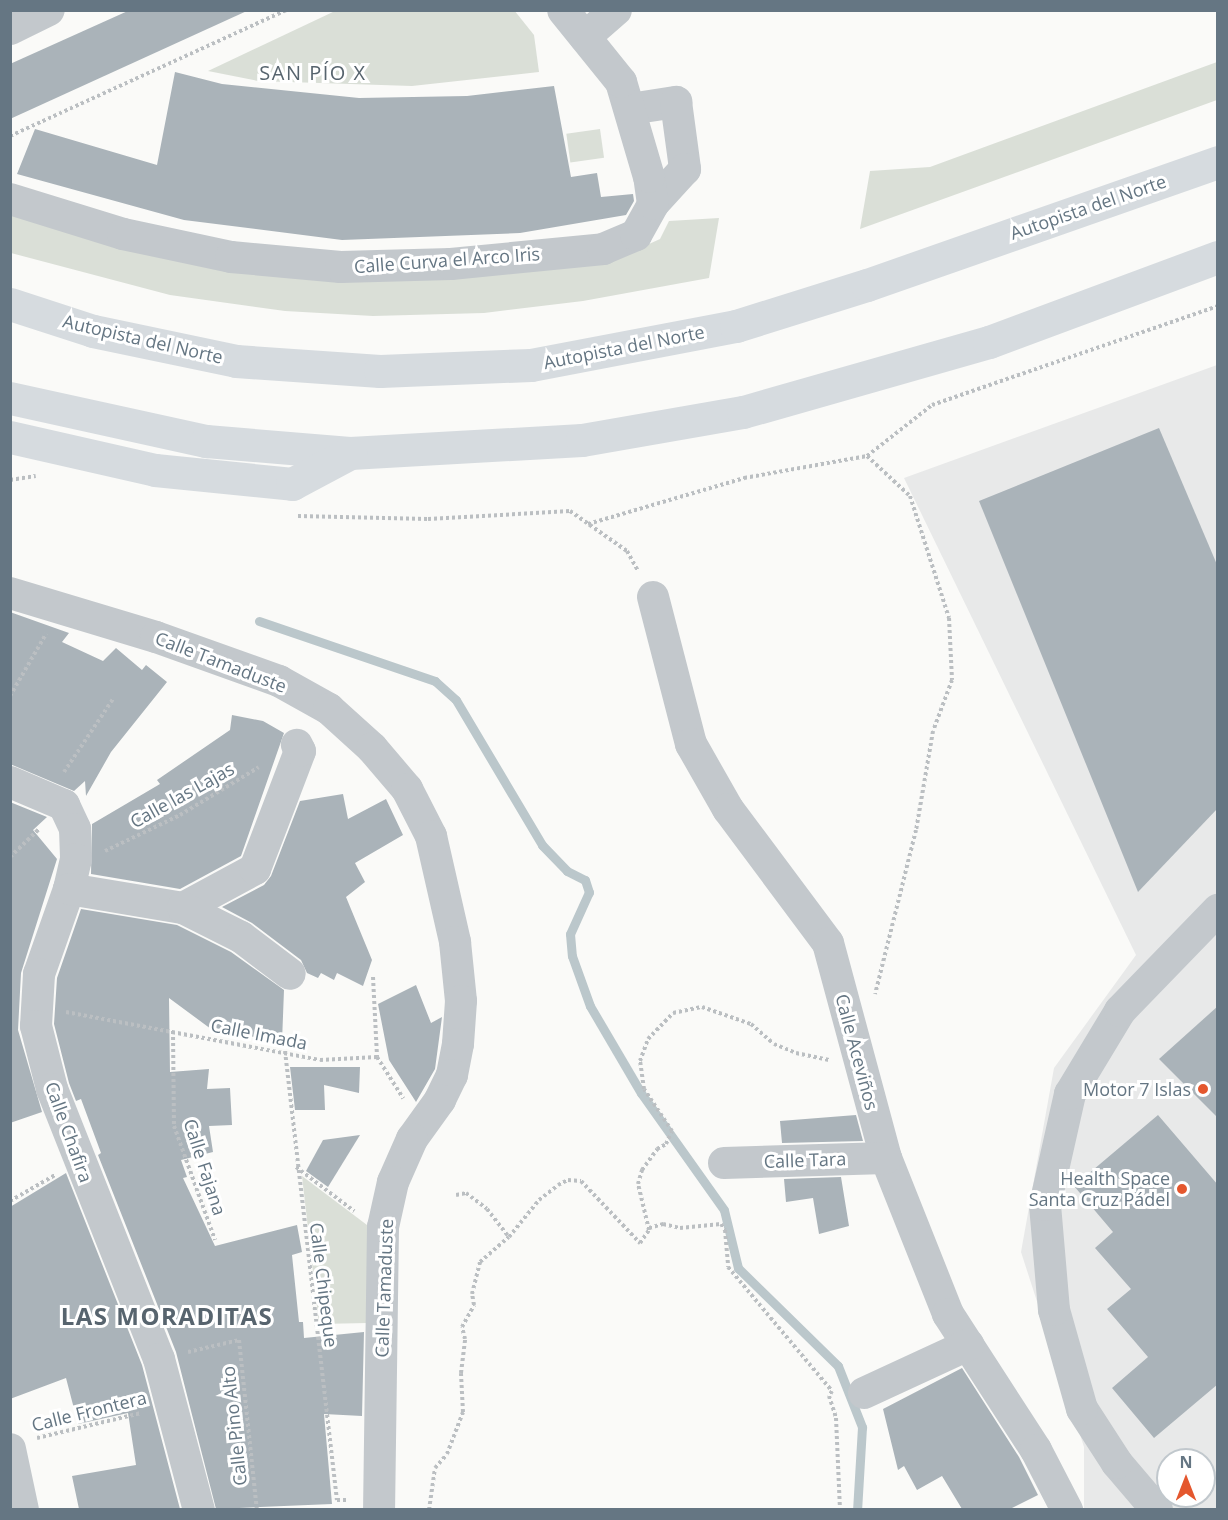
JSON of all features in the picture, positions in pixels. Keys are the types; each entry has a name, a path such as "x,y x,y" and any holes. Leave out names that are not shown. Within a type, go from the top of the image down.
{"highway":[{"name":"Autopista del Norte","path":"10,304 93,331 236,361 380,370 531,364 736,326 867,285 1218,162"},
{"path":"10,398 206,441 350,453 582,440 743,412 989,342 1218,257"},
{"path":"10,437 155,470 292,484 350,453"}],"street":[{"path":"10,28 49,10"},
{"path":"563,10 621,82 630,109 652,204"},
{"path":"585,38 616,10"},
{"name":"Calle Curva el Arco Iris","path":"10,199 123,234 231,257 341,267 451,264 603,249 636,235 652,204 685,169 676,102 630,109"},
{"name":"Calle Tamaduste","path":"10,592 279,681 329,709 372,748 412,798 431,836 446,892 461,1001 452,1075 412,1139 393,1182 383,1227 379,1509"},
{"name":"Calle Aceviños","path":"653,597 691,744 728,810 828,943 886,1158 948,1314 1036,1450 1067,1509"},
{"path":"183,908 255,869 300,751 297,745"},
{"path":"10,782 55,802"},
{"name":"Calle Chafira","path":"55,802 75,829 73,874 39,974 36,1007 42,1054 79,1162 159,1359 174,1405 199,1509"},
{"path":"73,874 183,908 241,937 290,974"},
{"path":"1153,1508 1117,1463 1082,1409 1054,1310 1045,1204 1070,1094 1120,1011 1218,910"},
{"name":"Calle Tara","path":"724,1163 886,1158"},
{"path":"864,1393 968,1345"},
{"path":"22,1444 23,1509"}],"path":[{"path":"10,135 287,10"},
{"path":"588,524 744,478 867,456 932,405 1218,306"},
{"path":"867,456 910,496 949,618 952,680 933,731 916,830 873,1001"},
{"path":"286,516 428,519 570,511 627,551 653,597"},
{"path":"10,696 61,607"},
{"path":"10,857 55,802 113,699"},
{"name":"Calle las Lajas","path":"73,874 106,851 180,815 297,745"},
{"path":"373,977 377,1057 406,1102"},
{"name":"Calle Imada","path":"36,1007 285,1051 320,1060 377,1057"},
{"path":"429,1509 435,1468 447,1454 463,1412 460,1373 465,1339 462,1327 474,1305 472,1294 480,1262 509,1237 539,1200 568,1180 581,1181 596,1193 640,1244 646,1239 649,1228 638,1184 648,1160 666,1144 672,1131 644,1089 640,1061 648,1039 673,1013 702,1007 751,1024 774,1044 796,1053 824,1060 859,1058"},
{"name":"Calle Fajana","path":"173,1031 174,1126 215,1240"},
{"name":"Calle Chipeque","path":"285,1051 296,1166 337,1500 348,1499 349,1509"},
{"path":"10,1201 79,1162"},
{"path":"296,1166 373,1226 383,1227"},
{"path":"456,1194 466,1192 487,1209 509,1237"},
{"path":"649,1228 663,1224 680,1228 721,1224 725,1230 728,1267 832,1391"},
{"name":"Calle Pino Alto","path":"159,1359 238,1340 257,1509"},
{"path":"840,1509 836,1418 829,1396 832,1391 843,1387 864,1393"},
{"name":"Calle Frontera","path":"22,1444 174,1405"}],"shaded area":[{"path":"514,10 534,35 539,72 412,86 258,81 208,71 335,11"},
{"path":"1217,62 1217,100 860,229 870,171 930,167"},
{"path":"600,129 604,158 570,162 566,134"},
{"path":"10,213 144,251 625,255 660,239 669,221 719,218 709,278 583,301 484,313 373,316 285,311 170,295 11,253"},
{"path":"1217,365 1217,1509 1084,1509 1084,1447 1021,1252 1054,1068 1136,955 904,478"},
{"path":"302,1176 371,1228 368,1323 319,1324"}],"building":[{"path":"130,10 249,10 10,119 10,64"},
{"path":"175,72 222,84 359,98 467,96 554,86 571,177 597,173 601,197 633,194 634,201 626,215 520,233 342,240 184,220 17,174 35,129 157,165"},
{"path":"1159,428 1218,567 1218,808 1138,892 979,501"},
{"path":"10,612 69,633 62,642 103,661 116,648 142,670 146,665 167,682 111,752 86,796 85,781 74,791 10,764"},
{"path":"232,715 263,721 284,733 241,856 180,889 91,874 92,824 160,784 157,780 230,730"},
{"path":"343,794 348,819 386,799 403,835 355,863 365,882 346,897 372,960 363,986 337,973 334,980 321,973 318,978 307,973 301,960 252,923 222,907 264,885 271,876 300,801"},
{"path":"10,802 47,817 33,830 57,859 21,973 18,1030 42,1112 10,1123"},
{"path":"81,909 177,925 231,952 284,990 282,1042 211,1029 169,998 170,1072 209,1069 207,1089 230,1088 232,1125 209,1126 213,1152 181,1160 187,1177 183,1178 215,1246 297,1225 302,1252 292,1255 299,1322 303,1322 304,1338 364,1332 362,1416 324,1414 332,1504 216,1509 176,1352 98,1155 101,1153 81,1099 76,1101 69,1083 54,1024 57,978"},
{"path":"416,985 431,1023 442,1017 435,1069 416,1102 389,1060 378,1004"},
{"name":"Motor 7 Islas","path":"1218,1006 1218,1118 1159,1059"},
{"path":"290,1067 360,1067 359,1093 324,1085 325,1110 295,1110"},
{"path":"856,1115 863,1141 782,1143 780,1121"},
{"path":"1158,1115 1218,1185 1218,1384 1154,1438 1112,1388 1148,1357 1107,1309 1131,1289 1095,1248 1113,1232 1074,1186"},
{"path":"360,1135 328,1187 306,1171 323,1140"},
{"path":"66,1173 142,1365 180,1509 79,1509 72,1476 136,1465 128,1413 78,1424 66,1378 10,1399 10,1207"},
{"path":"841,1177 849,1226 819,1234 813,1198 786,1202 784,1179"},
{"path":"962,1368 1019,1457 1038,1495 1010,1509 962,1509 942,1476 917,1490 904,1466 898,1470 883,1409"}],"waterway":[{"path":"259,621 435,681 456,700 542,845 567,871 585,880 589,892 570,934 572,956 590,1006 641,1093 724,1210 738,1268 838,1366 862,1427 857,1510"}],"place":[{"name":"Motor 7 Islas","path":"1203,1089"},
{"name":"Health Space Santa Cruz Pádel","path":"1182,1189"}],"district":[{"name":"SAN PÍO X","path":"313,72"},
{"name":"LAS MORADITAS","path":"167,1316"}]}
